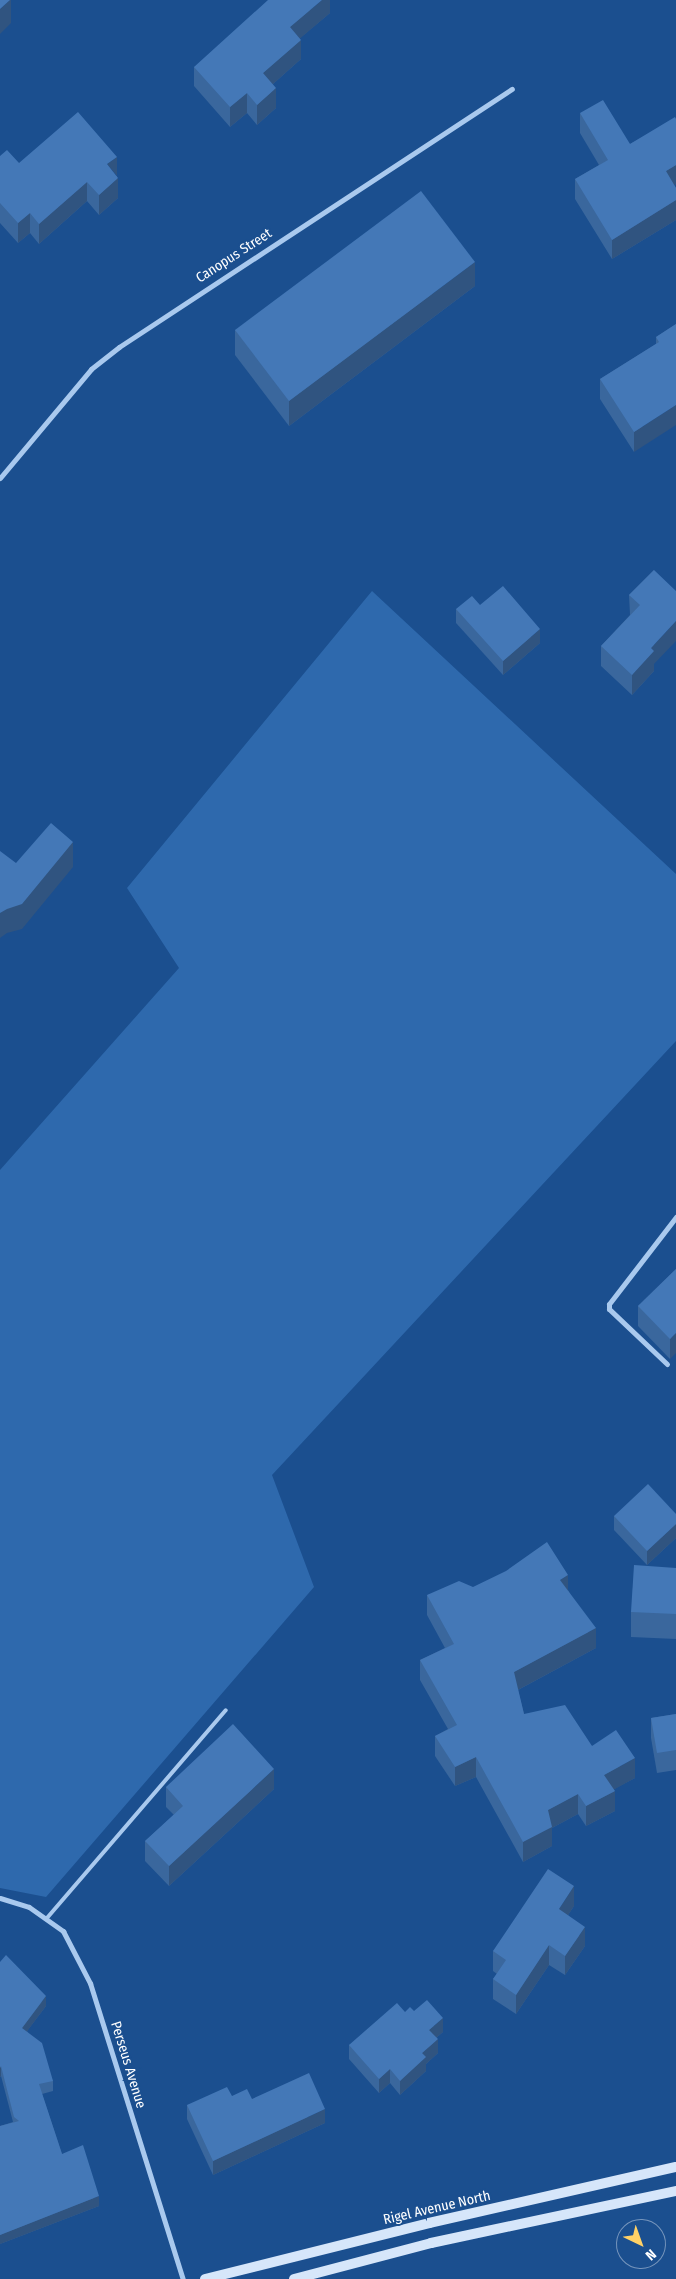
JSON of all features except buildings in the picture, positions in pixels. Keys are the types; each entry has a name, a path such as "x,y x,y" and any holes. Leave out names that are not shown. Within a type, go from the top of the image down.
{"main road":[{"name":"Rigel Avenue North","path":"205,2279 429,2223 676,2167"},
{"path":"294,2279 431,2243 676,2191"}],"street":[{"name":"Canopus Street","path":"0,478 106,356 160,317 512,89"},
{"path":"667,1364 609,1308 609,1304 676,1217"},
{"name":"Perseus Avenue","path":"0,1898 29,1907 63,1931 90,1984 183,2279"}],"lane":[{"path":"47,1918 226,1710"}],"shaded area":[{"path":"372,591 676,874 676,1041 272,1475 314,1587 46,1897 0,1888 0,1170 179,968 127,888"}]}
